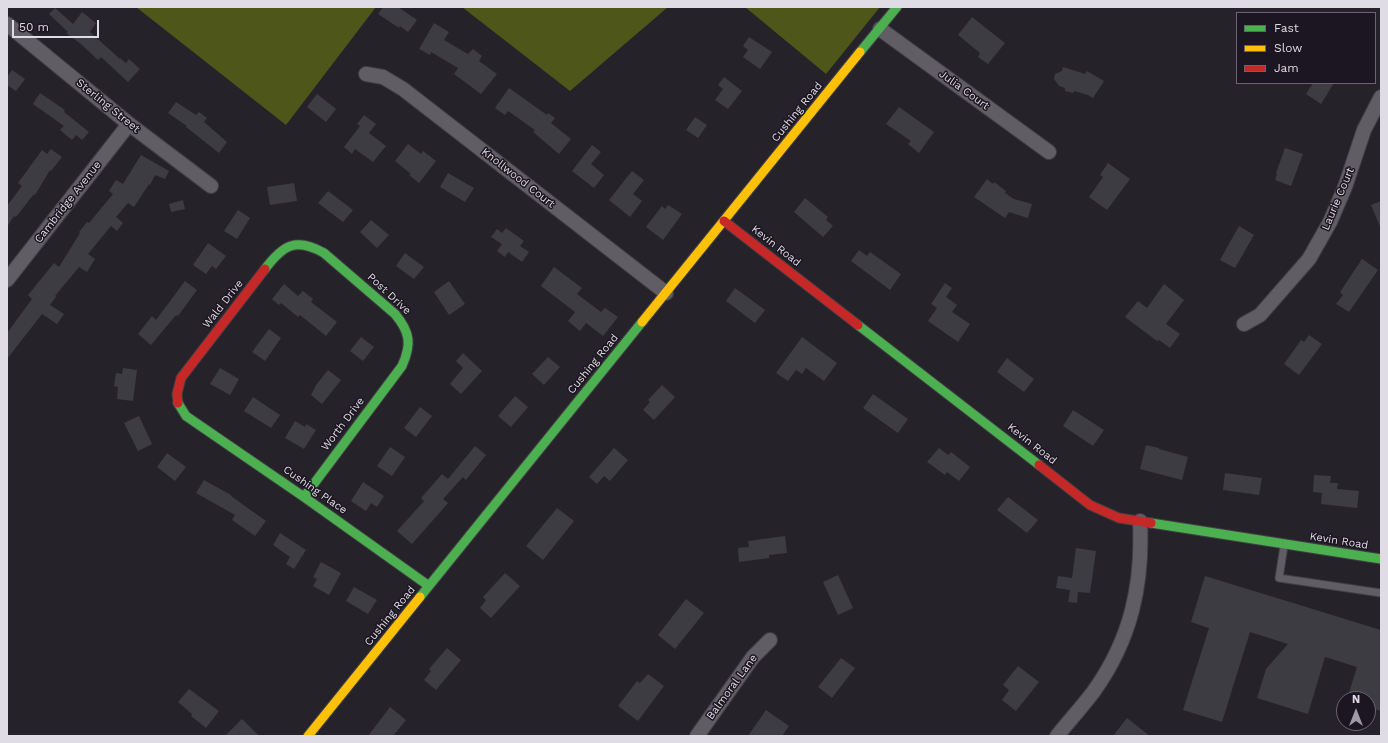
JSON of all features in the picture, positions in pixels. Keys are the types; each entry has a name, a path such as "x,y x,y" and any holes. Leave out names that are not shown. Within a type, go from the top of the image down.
{"street":[{"name":"Cushing Road","path":"308,736 897,7"},
{"name":"Sterling Street","path":"7,24 129,124 211,186"},
{"name":"Julia Court","path":"880,29 1048,152"},
{"name":"Knollwood Court","path":"366,74 383,78 402,89 666,293"},
{"name":"Laurie Court","path":"1244,324 1260,315 1309,259 1330,222 1345,187 1364,130 1381,97"},
{"name":"Cambridge Avenue","path":"7,280 129,124"},
{"name":"Kevin Road","path":"724,221 1090,505 1119,518 1381,559"},
{"name":"Wald Drive","path":"186,416 178,405 177,396 181,378 275,256 283,249 292,245 303,244 324,253"},
{"name":"Post Drive","path":"324,253 395,314 404,324 409,343 408,352 402,366"},
{"name":"Worth Drive","path":"304,497 402,366"},
{"name":"Cushing Place","path":"186,416 304,497 429,586"},
{"path":"1057,736 1093,692 1107,670 1129,623 1136,598 1140,573 1142,547 1140,521"},
{"name":"Balmoral Lane","path":"697,736 753,657 770,640"}],"lane":[{"path":"1285,544 1280,578 1381,593"}],"green space":[{"path":"136,7 376,7 286,125"},
{"path":"462,7 668,7 570,91"},
{"path":"745,7 880,7 826,74"}],"building":[{"path":"383,7 398,7 417,20 408,32 400,26 399,28 378,14"},
{"path":"55,8 73,24 82,12 96,23 90,32 120,59 126,63 129,59 140,69 128,82 101,57 98,60 81,44 66,33 68,32 49,14"},
{"path":"972,17 1005,43 988,64 978,57 980,53 958,35"},
{"path":"434,23 449,32 444,40 468,54 473,49 482,56 479,61 497,74 481,94 454,74 458,68 431,52 430,55 419,49"},
{"path":"749,37 772,52 760,69 743,57 748,50 743,46"},
{"path":"1063,67 1085,74 1087,71 1104,81 1093,98 1074,91 1074,93 1065,91 1065,88 1059,86 1054,79 1055,74 1062,71"},
{"path":"12,70 25,79 16,91 7,85 7,77"},
{"path":"724,77 742,91 728,109 715,100 723,89 718,85"},
{"path":"1312,84 1333,84 1321,104 1306,94"},
{"path":"509,88 547,115 548,113 555,118 551,123 571,139 559,154 533,132 535,130 508,111 505,115 495,108"},
{"path":"40,93 65,110 64,112 89,132 82,140 76,135 72,140 60,130 64,126 33,104"},
{"path":"317,94 336,109 326,122 307,107"},
{"path":"176,102 196,115 199,112 207,118 204,122 227,142 219,153 186,127 187,126 168,113"},
{"path":"899,107 934,132 919,153 908,144 911,141 886,124"},
{"path":"364,115 376,124 369,133 386,146 373,162 355,149 352,154 344,147 360,126 357,124"},
{"path":"695,117 707,125 698,138 686,130"},
{"path":"408,144 421,154 423,151 436,161 419,183 409,175 411,174 395,161"},
{"path":"592,145 601,152 591,164 604,175 594,188 572,171"},
{"path":"1285,148 1303,154 1291,186 1275,180"},
{"path":"51,149 62,157 51,171 50,170 35,195 34,194 16,217 14,216 7,227 7,206 22,186 18,183 42,150 47,154"},
{"path":"141,155 169,171 165,179 155,175 150,185 149,184 134,207 128,203 116,217 123,223 117,231 111,226 88,254 95,259 87,272 79,267 55,296 56,297 50,305 64,314 57,324 42,314 7,359 7,333 32,299 28,295 54,263 59,267 80,233 79,232 87,222 89,223 113,194 109,191 116,180 123,184"},
{"path":"1108,163 1130,179 1107,210 1089,197 1103,177 1100,175"},
{"path":"632,171 644,180 633,194 642,201 630,217 609,200"},
{"path":"448,173 474,188 465,202 440,187"},
{"path":"987,179 993,184 994,182 1006,191 1005,193 1014,199 1032,204 1028,218 1009,212 1005,218 974,197"},
{"path":"294,183 297,201 270,205 267,187"},
{"path":"328,191 353,210 343,222 318,203"},
{"path":"805,198 828,217 826,220 833,226 823,237 794,212"},
{"path":"183,200 185,209 171,212 169,204"},
{"path":"1381,201 1381,229 1371,205"},
{"path":"668,205 682,214 663,240 646,227 662,206 665,209"},
{"path":"238,210 250,218 237,239 224,231"},
{"path":"371,220 389,235 377,248 360,232"},
{"path":"1239,226 1254,235 1235,268 1220,260"},
{"path":"506,228 524,241 520,246 529,252 522,262 508,252 505,257 497,251 502,244 491,237 497,229 502,233"},
{"path":"208,243 226,256 216,269 212,266 206,274 193,265"},
{"path":"859,250 867,256 870,252 901,274 890,290 851,261"},
{"path":"405,253 424,267 414,279 396,266"},
{"path":"1362,259 1378,270 1349,312 1336,304 1343,295 1340,292"},
{"path":"554,267 582,288 577,294 601,312 605,308 618,317 603,336 586,323 580,331 568,321 575,312 541,286"},
{"path":"185,281 197,290 178,316 176,315 151,345 138,334 152,316 156,320"},
{"path":"449,281 465,304 449,315 434,292"},
{"path":"945,283 952,288 946,297 957,305 952,312 970,324 958,342 928,321 937,308 931,304"},
{"path":"284,284 298,296 303,291 313,299 311,302 337,322 326,336 300,315 298,317 281,303 279,305 272,299"},
{"path":"1164,284 1184,300 1166,324 1180,334 1170,348 1159,340 1157,341 1125,317 1138,301 1147,308"},
{"path":"735,288 765,310 755,323 726,301"},
{"path":"269,329 281,338 265,361 252,352"},
{"path":"1309,335 1322,344 1299,375 1284,364 1301,340 1304,342"},
{"path":"361,337 374,347 363,361 350,351"},
{"path":"802,337 837,363 824,381 806,368 802,374 796,370 788,381 776,373"},
{"path":"463,353 482,371 461,394 450,384 463,368 456,361"},
{"path":"548,357 560,367 544,385 532,374"},
{"path":"1007,358 1034,379 1024,392 997,372"},
{"path":"123,368 137,370 133,401 117,399 118,387 114,386 116,373 122,374"},
{"path":"220,368 239,379 230,395 210,384"},
{"path":"328,370 341,380 322,404 311,395 316,385"},
{"path":"662,385 675,397 654,420 643,410 650,402 648,400"},
{"path":"873,394 908,419 898,433 863,408"},
{"path":"515,396 528,407 511,427 498,416"},
{"path":"253,397 280,415 271,428 244,411"},
{"path":"420,407 432,416 416,437 404,428"},
{"path":"1073,410 1104,430 1093,446 1063,426"},
{"path":"139,416 152,444 138,451 124,423"},
{"path":"295,421 305,427 306,424 316,430 304,449 285,438"},
{"path":"1146,445 1188,457 1182,480 1140,469"},
{"path":"475,446 486,455 466,480 463,477 443,499 448,503 412,544 397,531 424,501 421,498 442,474 448,479"},
{"path":"390,447 405,457 392,476 377,466"},
{"path":"614,448 628,460 610,481 604,476 597,484 589,477"},
{"path":"939,448 948,455 951,452 970,467 959,481 947,472 945,475 927,462"},
{"path":"167,453 186,467 175,481 157,467"},
{"path":"1225,473 1262,478 1259,495 1223,490"},
{"path":"1314,475 1331,476 1330,483 1338,483 1337,489 1359,491 1357,508 1321,504 1322,493 1313,492"},
{"path":"204,480 231,495 266,521 255,536 232,520 235,515 196,493"},
{"path":"363,482 384,496 377,507 371,503 366,511 351,501"},
{"path":"1008,497 1038,520 1027,533 997,510"},
{"path":"557,508 574,521 543,560 526,546"},
{"path":"280,533 306,550 294,569 286,564 290,557 273,545"},
{"path":"785,536 787,553 769,555 769,558 739,562 738,548 749,547 748,541"},
{"path":"1076,548 1096,551 1090,593 1078,592 1077,603 1068,602 1070,590 1056,588 1058,576 1072,578"},
{"path":"321,562 341,573 329,595 313,586 317,579 313,577"},
{"path":"505,573 520,586 491,618 480,608 486,600 483,597"},
{"path":"838,575 853,608 838,615 823,582"},
{"path":"1205,576 1381,630 1381,711 1376,709 1376,691 1350,691 1357,667 1325,657 1308,714 1257,698 1266,669 1288,644 1250,632 1222,722 1183,710 1209,628 1191,622"},
{"path":"354,587 377,600 368,614 346,601"},
{"path":"686,599 704,613 675,649 658,635"},
{"path":"447,648 461,660 436,690 424,680 431,671 429,669"},
{"path":"841,658 855,668 832,698 818,687"},
{"path":"1018,666 1039,682 1016,711 1002,700 1009,690 1003,685"},
{"path":"648,674 664,686 638,721 618,706 637,681 640,683"},
{"path":"189,689 219,711 206,728 191,716 192,714 178,702"},
{"path":"390,707 406,720 393,736 368,736"},
{"path":"766,710 789,726 782,736 748,736"},
{"path":"1127,718 1150,736 1113,736"},
{"path":"242,719 259,736 225,736"}],"traffic: fast":[{"path":"860,52 897,7"},
{"path":"265,269 284,249 298,245 306,245 314,248 324,253 395,314 404,327 408,338 407,351 402,366 304,497"},
{"path":"420,597 642,322"},
{"path":"858,325 1039,465"},
{"path":"178,403 186,416 304,497 429,586"},
{"path":"1151,523 1381,559"}],"traffic: slow":[{"path":"642,322 860,52"},
{"path":"308,736 420,597"}],"traffic: jam":[{"path":"724,221 858,325"},
{"path":"178,403 177,394 181,378 265,269"},
{"path":"1039,465 1090,505 1119,518 1151,523"}]}
